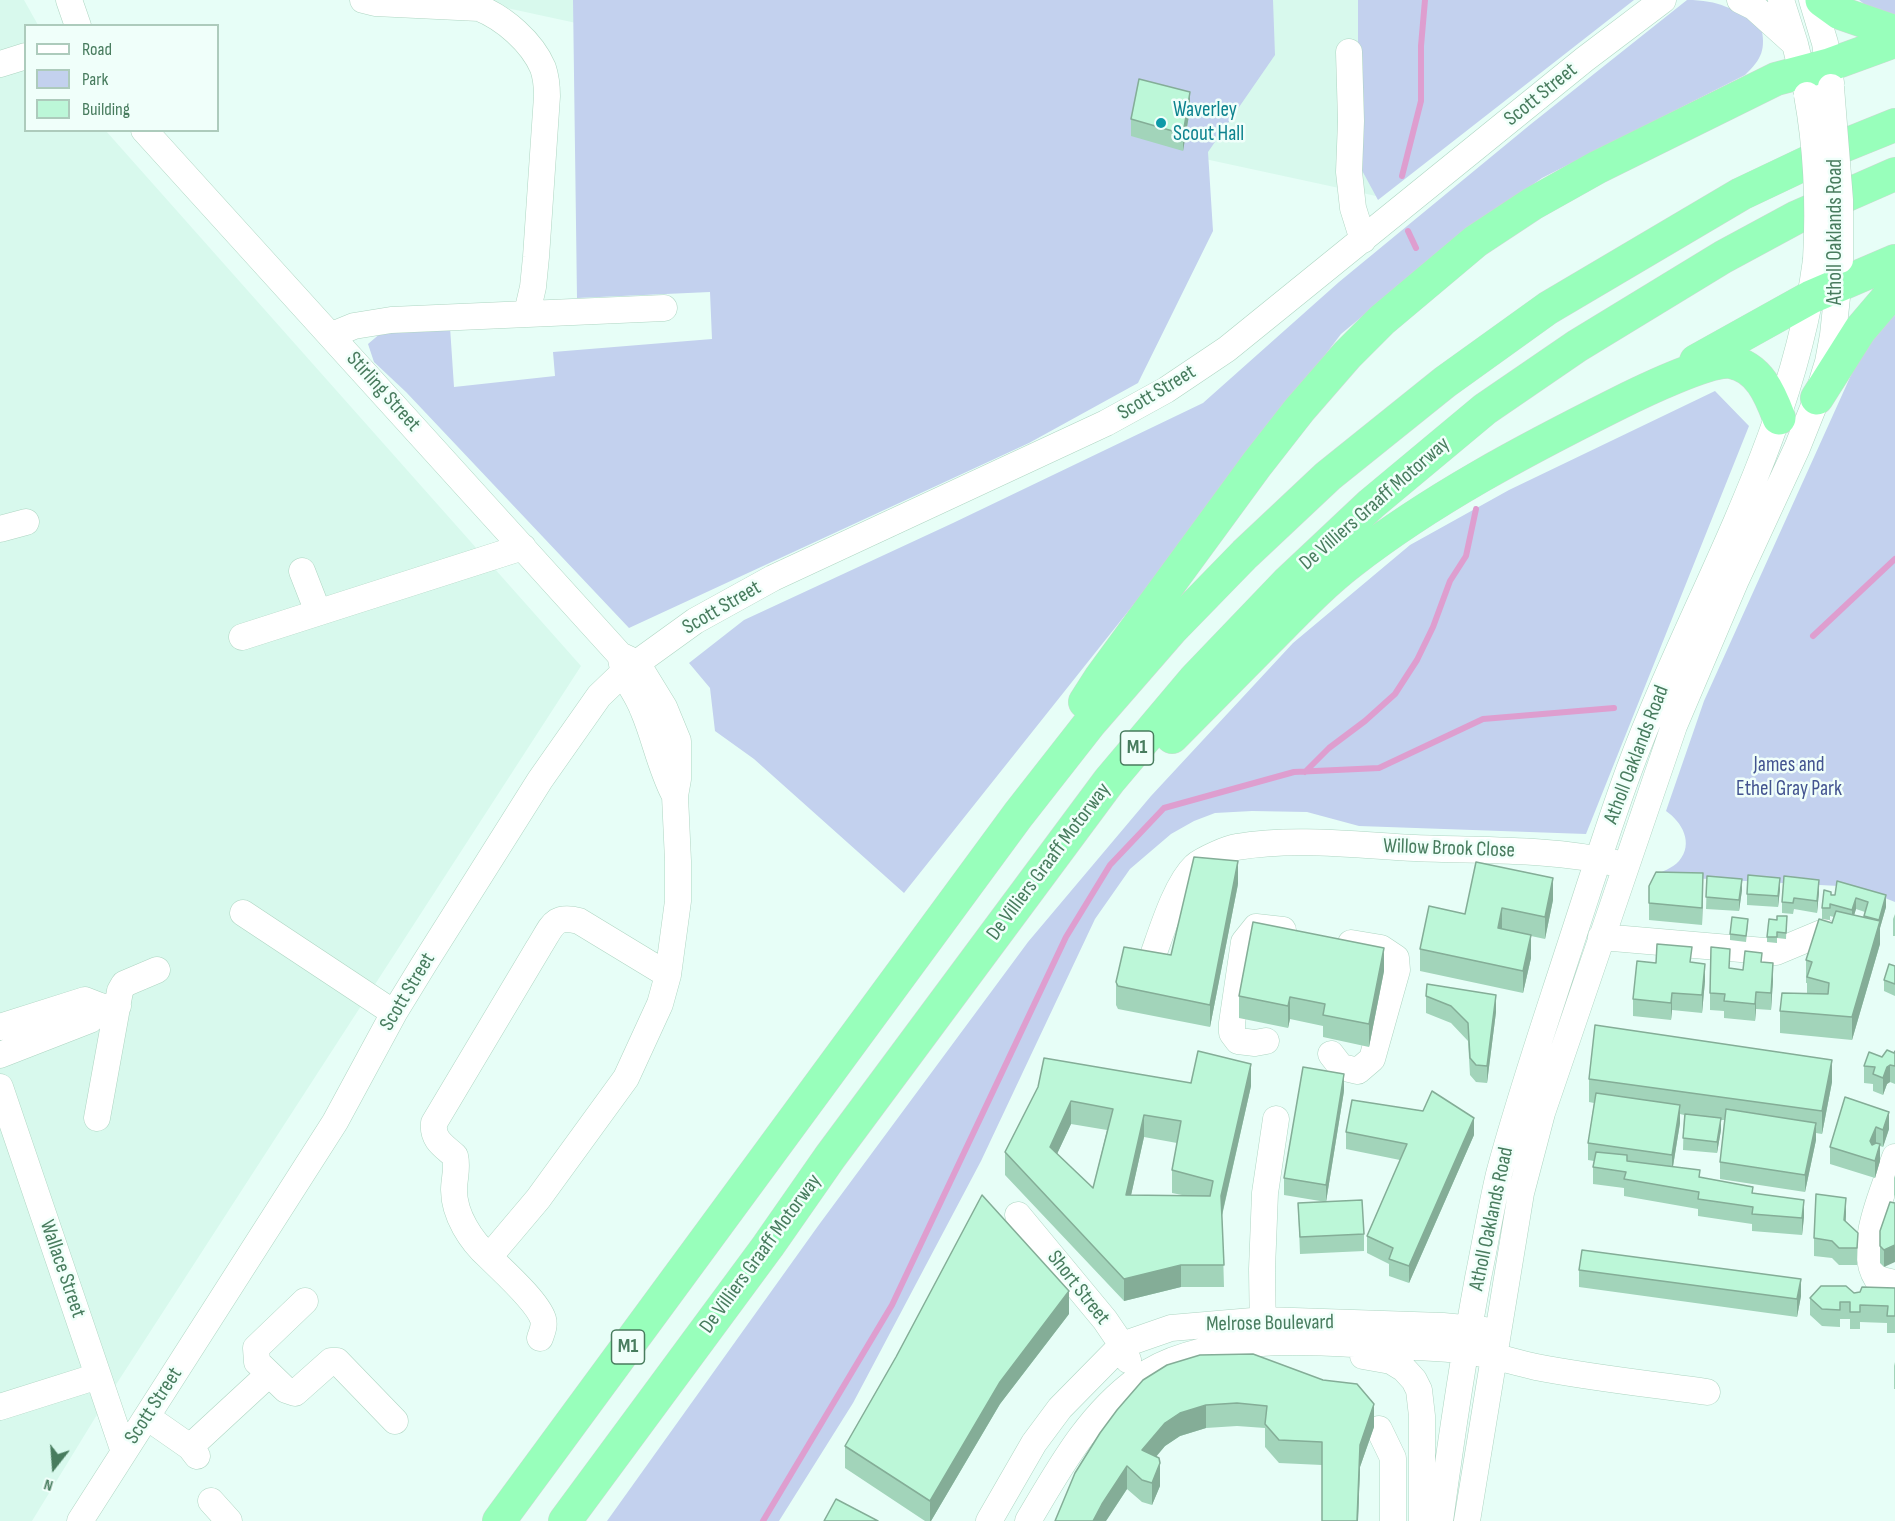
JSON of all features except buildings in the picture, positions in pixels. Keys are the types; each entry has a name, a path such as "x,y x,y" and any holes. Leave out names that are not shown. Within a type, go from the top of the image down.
{"highway":[{"path":"1822,0 1840,13 1895,32"},
{"path":"1018,815 1101,677 1257,464 1300,409 1347,355 1382,320 1476,242 1532,204 1649,140 1776,80 1813,72 1895,41"},
{"name":"M1","path":"500,1521 1018,815 1090,723 1171,630 1245,554 1328,476 1445,382 1548,308 1731,200 1838,148 1895,125"},
{"name":"De Villiers Graaff Motorway","path":"565,1521 830,1157 1109,781 1196,679 1287,583 1371,504 1485,409 1577,345 1723,257 1797,217 1895,174"},
{"path":"1641,392 1826,275 1895,261"},
{"path":"1817,398 1860,330 1895,289"},
{"path":"1109,781 1138,765 1163,746 1298,610 1351,562 1480,477 1559,433 1641,392 1702,366 1719,362 1731,362 1750,369 1762,382 1779,418"}],"street":[{"path":"69,0 77,24"},
{"path":"363,0 375,3 479,8 505,22 526,43 543,67 547,96 535,267 527,312"},
{"name":"Scott Street","path":"80,1521 335,1122 394,1013 540,780 599,696 627,664 695,621 773,578 1052,450 1166,390 1227,349 1585,59 1663,0"},
{"path":"1740,0 1754,7 1813,72"},
{"name":"Atholl Oaklands Road","path":"1440,1521 1467,1339 1499,1176 1531,1066 1629,771 1656,700 1763,462 1826,275 1840,200 1813,72 1781,0"},
{"name":"Atholl Oaklands Road","path":"1812,0 1825,43 1813,72"},
{"path":"1349,52 1351,121 1349,172 1353,208 1363,240"},
{"path":"0,64 24,57"},
{"name":"Stirling Street","path":"146,132 332,335 627,664 664,707 678,741 678,779 675,796 678,901 668,975 660,1004 626,1078 538,1199 489,1257"},
{"name":"Atholl Oaklands Road","path":"1467,1521 1519,1202 1529,1158 1601,937 1674,726 1817,398 1828,362 1826,275"},
{"path":"332,335 354,326 391,320 527,312 664,308"},
{"path":"0,529 26,522"},
{"path":"242,637 523,547"},
{"path":"302,571 318,612"},
{"name":"Willow Brook Close","path":"1150,961 1184,881 1197,865 1233,847 1273,843 1526,853 1599,860 1625,866"},
{"path":"243,913 394,1013"},
{"path":"540,1338 543,1319 538,1311 526,1295 479,1248 458,1211 454,1190 457,1161 436,1138 433,1132 434,1123 539,947 554,924 561,918 566,917 579,921 668,975"},
{"path":"1266,1041 1256,1043 1238,1041 1232,1033 1244,942 1256,927 1381,948 1396,958 1397,970 1372,1059 1358,1071 1341,1067 1331,1054"},
{"path":"1601,937 1776,952 1824,932"},
{"path":"97,1118 111,1006 124,984 157,970"},
{"path":"0,1027 85,1000 111,1006"},
{"path":"0,1055 90,1020 111,1006"},
{"name":"Wallace Street","path":"0,1087 124,1452"},
{"path":"1276,1119 1264,1204 1271,1335 1391,1361 1404,1369 1414,1380 1419,1390 1422,1416 1422,1521"},
{"path":"1895,1157 1872,1227 1869,1250 1870,1264 1877,1279 1895,1283"},
{"name":"Short Street","path":"1018,1215 1105,1320 1135,1372"},
{"path":"305,1301 256,1348 257,1362 286,1390 295,1393 325,1365 331,1361 337,1362 395,1421"},
{"name":"Melrose Boulevard","path":"1028,1521 1082,1433 1171,1328 1271,1335 1467,1339 1497,1344 1536,1367 1707,1392"},
{"name":"Melrose Boulevard","path":"989,1521 1029,1451 1060,1408 1135,1372 1185,1355 1271,1335"},
{"path":"147,1417 193,1451 269,1374"},
{"path":"0,1407 98,1376"},
{"path":"1379,1429 1393,1458 1393,1521"},
{"path":"211,1501 229,1521"}],"shaded area":[{"path":"0,0 24,0 37,24 24,24 24,132 107,132 581,666 106,1400 32,1521 0,1521"},
{"path":"419,0 1364,0 1376,196 479,2"}],"green space":[{"path":"573,0 1273,0 1275,55 1208,152 1213,231 1138,383 1029,443 629,628 406,392 374,362 368,344 382,332 450,327 454,387 555,376 553,352 712,339 710,292 577,298"},
{"path":"1358,0 1634,0 1378,200 1358,163"},
{"path":"1687,0 1698,0 1726,7 1761,26 1763,47 1759,59 1751,69 1745,75 1542,178 1442,250 1341,334 1169,560 904,893 754,759 715,731 710,688 689,663 744,620 1203,403 1339,282 1531,124"},
{"path":"1859,0 1895,0 1895,24 1892,25"},
{"name":"James and Ethel Gray Park","path":"1895,311 1895,902 1857,887 1653,876 1679,861 1686,847 1681,827 1666,811 1704,701 1856,364"},
{"path":"1715,391 1749,426 1586,834 1359,826 1307,812 1252,811 1215,813 1194,821 1171,834 1130,869 1095,919 981,1161 853,1403 779,1521 607,1521 818,1226 1028,942 1151,796 1293,643 1410,545 1509,490"}],"waterway":[{"path":"1402,176 1421,101 1421,46 1425,0"},
{"path":"1408,231 1416,248"},
{"path":"1305,772 1329,748 1365,721 1395,694 1417,660 1433,627 1450,581 1466,556 1476,509"},
{"path":"1813,636 1895,559"},
{"path":"763,1521 892,1305 1066,937 1110,865 1164,808 1294,772 1379,768 1483,719 1614,708"}],"place":[{"name":"Waverley Scout Hall","path":"1161,123"}]}
